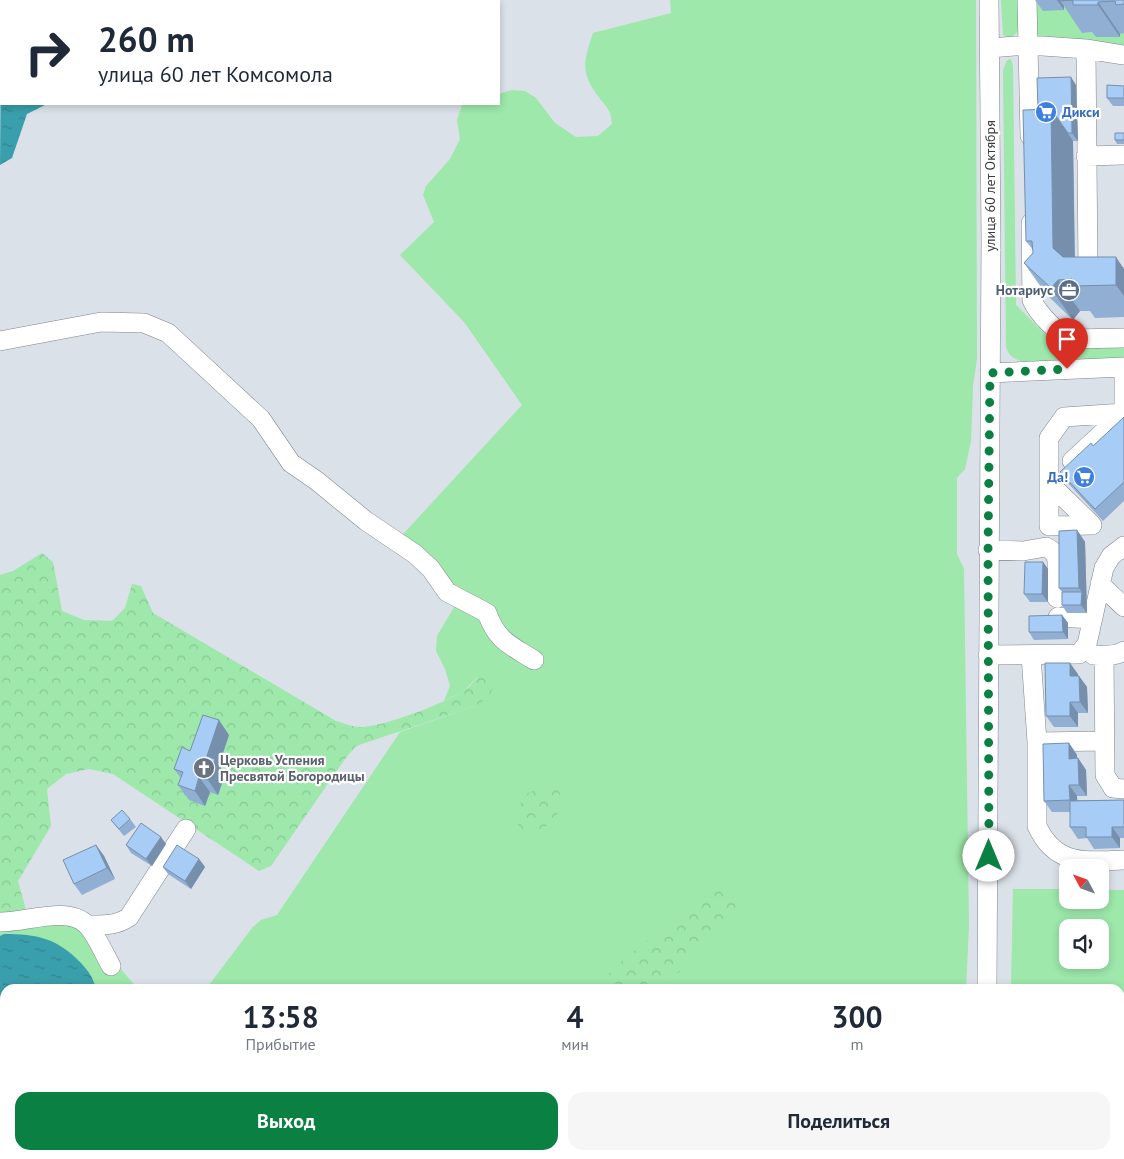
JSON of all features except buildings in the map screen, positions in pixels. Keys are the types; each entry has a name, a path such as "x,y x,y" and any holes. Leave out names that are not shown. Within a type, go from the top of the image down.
{"street":[{"name":"улица 60 лет Октября","path":"987,984 990,373 989,0"},
{"path":"1027,0 1030,153"},
{"path":"990,48 1028,45 1086,49 1124,55"},
{"path":"1086,49 1088,269 1100,278 1124,278"},
{"path":"1086,156 1124,155"},
{"path":"1031,202 1032,300 1036,310 1064,336 1071,339 1124,338"},
{"path":"0,341 101,322 144,323 168,333 261,419 291,463 318,481 366,521 414,554 430,568 447,592 487,613 492,627 503,641 534,660"},
{"path":"990,373 1124,367 1124,413 1049,483 1049,438 1064,417 1124,413"},
{"path":"1074,654 1079,654 1087,644 1100,584 1107,562 1124,546"},
{"path":"988,550 1023,551 1046,547 1051,550 1057,560 1057,598"},
{"path":"1100,584 1124,606"},
{"path":"1058,618 1092,619"},
{"path":"988,655 1074,654 1104,656 1121,654 1124,651"},
{"path":"1031,655 1037,742 1038,826 1042,835 1058,852 1070,859 1079,861 1124,860"},
{"path":"1104,656 1105,775 1112,788 1124,789"},
{"path":"1037,742 1105,741"},
{"path":"0,922 13,922 48,916 73,917 87,925 110,926 120,923 129,917 186,829"},
{"path":"87,925 111,966"}],"green space":[{"path":"670,0 976,0 977,359 973,386 971,441 965,469 957,478 957,554 964,569 969,926 966,984 210,984 252,928 261,920 277,915 400,732 475,706 477,677 464,691 444,701 450,686 445,669 436,651 437,636 456,604 394,544 522,405 464,322 400,255 434,222 423,195 426,186 450,159 460,139 457,120 462,105 500,105 500,94 512,90 525,91 536,98 555,123 576,137 598,136 612,124 609,111 589,83 585,68 587,52 593,33 671,13"},
{"path":"1001,0 1018,0 1018,30 1010,38 1003,35"},
{"path":"1029,0 1124,0 1082,33 1095,32 1096,37 1120,37 1120,34 1124,33 1124,50 1069,42 1068,37 1038,39"},
{"path":"1011,59 1013,66 1016,305 1057,346 1124,348 1124,359 1024,362 1012,357 1008,352 1006,346 1003,70 1007,60"},
{"path":"42,553 53,562 62,611 84,620 112,621 125,608 132,584 141,586 153,613 336,721 350,726 359,727 382,724 426,709 453,697 466,689 479,677 490,674 495,685 488,698 475,706 356,746 271,866 259,871 113,774 89,769 66,774 47,789 51,826 18,881 26,910 0,914 0,575 13,571"},
{"path":"545,786 559,789 562,807 546,826 523,833 512,816 528,793"},
{"path":"735,886 740,893 735,910 697,950 684,968 664,984 599,984 624,959 706,895"},
{"path":"1013,889 1059,889 1059,909 1109,909 1109,890 1124,890 1124,984 1011,984"},
{"path":"64,923 80,929 113,960 134,984 0,984 0,929"}],"water":[{"path":"0,105 45,105 27,114 12,158 0,165"},
{"path":"4,934 27,935 55,943 81,963 94,984 0,984 0,936"}],"place":[{"name":"Дикси","path":"1046,112"},
{"name":"Нотариус","path":"1069,290"},
{"name":"Да!","path":"1084,477"},
{"name":"Церковь Успения Пресвятой Богородицы","path":"204,768"}],"route":[{"path":"989,856 988,550 990,373 1067,369"}]}
